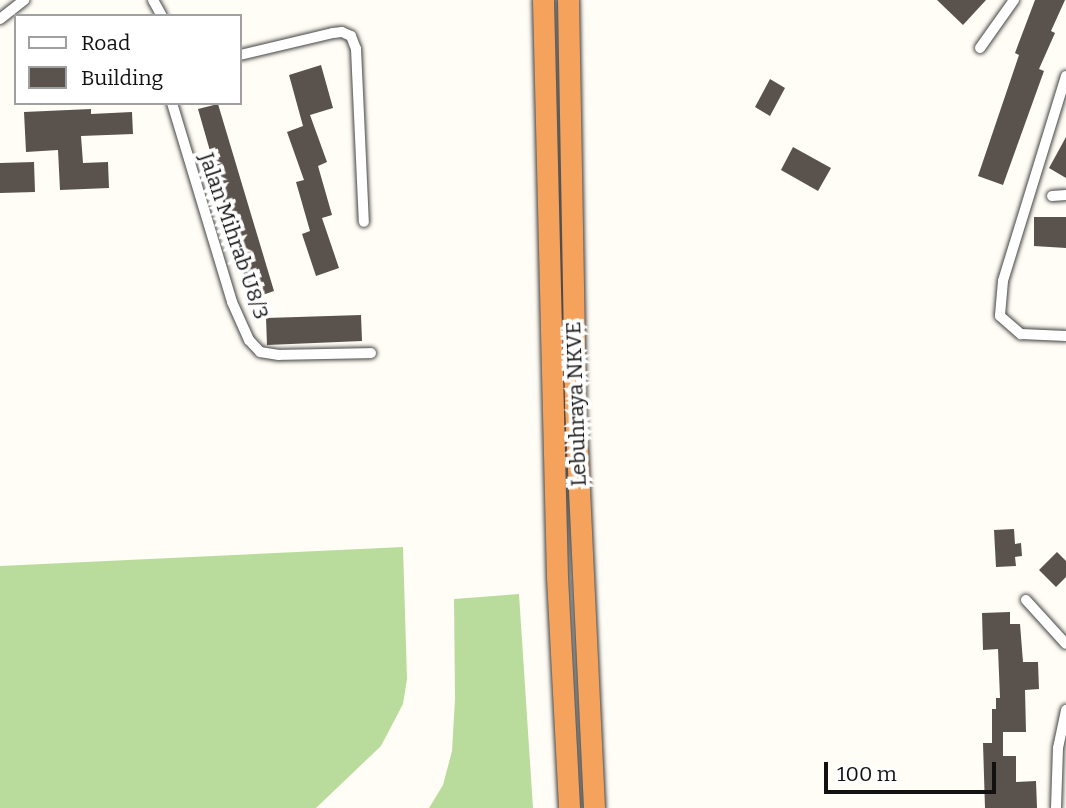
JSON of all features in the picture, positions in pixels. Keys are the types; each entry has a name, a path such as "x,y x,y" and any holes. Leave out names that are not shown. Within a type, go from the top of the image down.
{"highway":[{"name":"Lebuhraya NKVE","path":"543,0 557,577 569,808"},
{"name":"Lebuhraya NKVE","path":"568,0 575,405 593,808"}],"street":[{"path":"0,19 24,0"},
{"path":"980,48 1014,0"},
{"path":"242,55 333,33 342,32 351,36 356,48 364,222"},
{"path":"1066,76 1003,281 1000,316 1021,334 1066,336"},
{"name":"Jalan Mihrab U8/3","path":"173,105 232,302 249,340 260,352 279,355 371,353"},
{"path":"1052,197 1066,195"},
{"path":"1026,600 1066,643"},
{"path":"1056,808 1058,748 1066,710"}],"green space":[{"path":"403,547 407,679 403,704 381,746 316,808 0,808 0,566"},
{"path":"519,594 533,808 429,808 443,785 452,751 455,699 454,599"}],"building":[{"path":"937,0 986,0 963,25"},
{"path":"1035,0 1065,0 1051,31 1055,33 1039,69 1044,71 1003,185 978,176 1019,55 1015,53"},
{"path":"321,65 333,108 310,115 327,162 318,166 332,215 322,218 339,268 316,276 302,234 310,231 296,182 304,180 287,132 303,126 289,75"},
{"path":"770,79 785,88 770,116 755,107"},
{"path":"218,105 274,291 251,299 225,207 208,159 212,158 198,109"},
{"path":"91,109 91,114 132,112 133,134 81,136 83,163 108,162 109,188 60,190 58,150 26,152 24,112"},
{"path":"1066,137 1066,178 1049,168"},
{"path":"793,147 831,168 818,191 781,170"},
{"path":"34,162 35,192 0,193 0,163"},
{"path":"1034,217 1066,217 1066,248 1034,246"},
{"path":"361,315 362,341 267,345 266,318"},
{"path":"1014,529 1015,544 1021,543 1022,556 1015,557 1016,566 996,567 994,530"},
{"path":"1057,552 1066,561 1066,577 1056,587 1039,570"},
{"path":"1010,612 1010,624 1020,624 1023,662 1038,662 1039,689 1025,690 1026,732 1003,732 1003,756 1016,756 1016,782 1036,781 1037,808 985,808 983,743 992,743 992,709 996,709 996,698 1000,698 998,649 983,650 982,613"}]}
